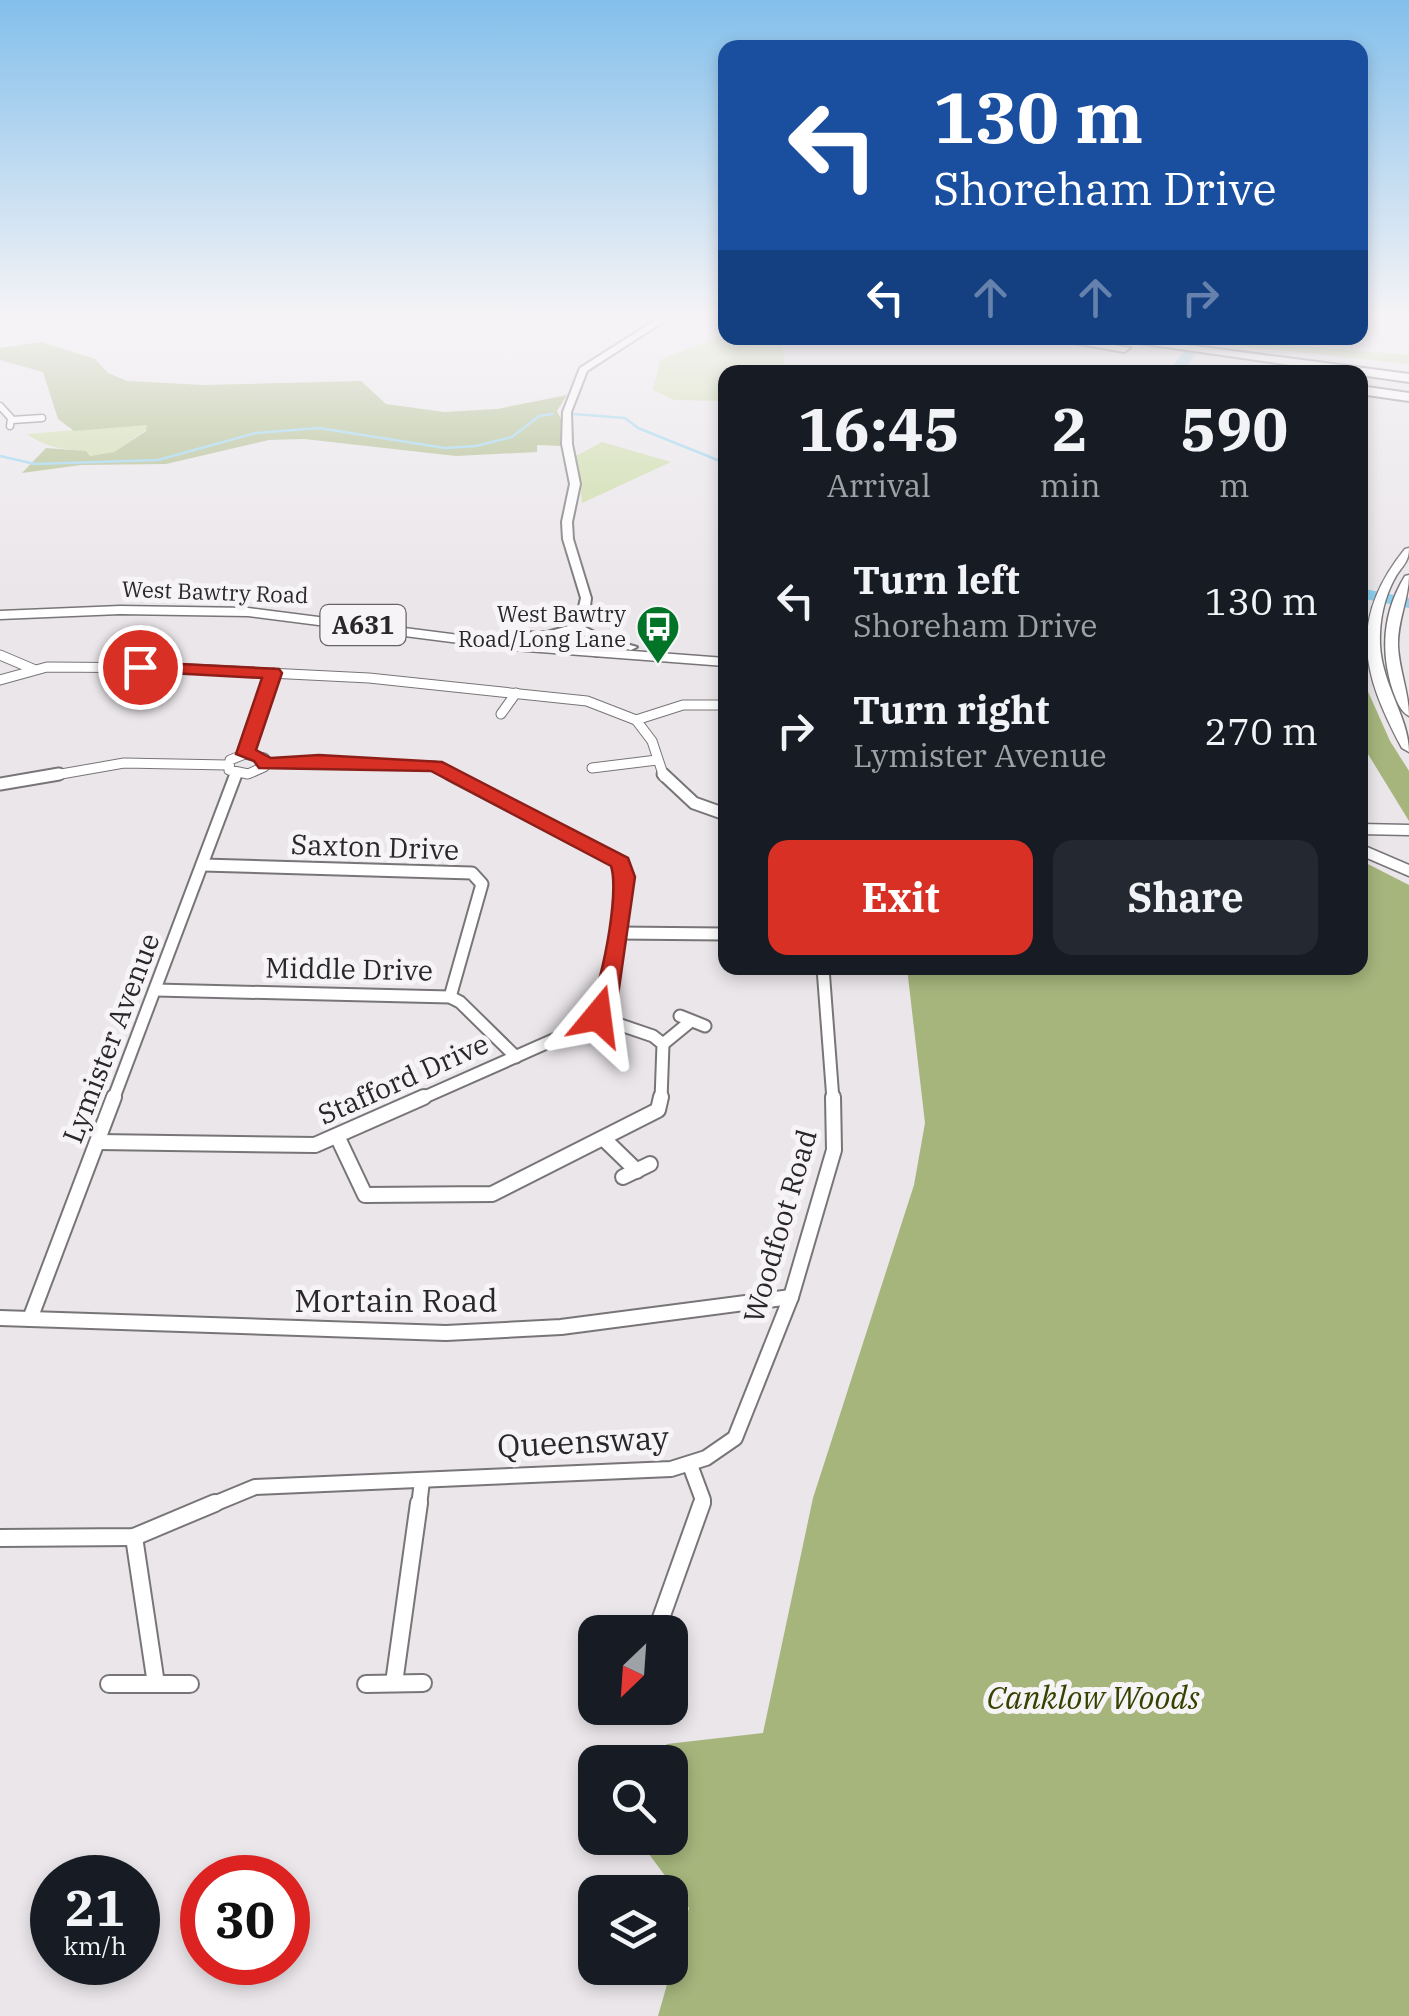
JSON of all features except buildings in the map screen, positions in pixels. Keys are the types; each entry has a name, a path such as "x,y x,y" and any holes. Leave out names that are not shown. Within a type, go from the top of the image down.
{"main road":[{"path":"1409,552 1382,589 1371,641 1376,677 1390,715 1409,748"},
{"path":"1409,578 1394,611 1393,666 1409,712"},
{"name":"West Bawtry Road","path":"0,611 160,604 254,606 505,636 718,653"},
{"name":"West Bawtry Road","path":"0,611 248,612 616,656 718,662"},
{"path":"1368,829 1409,830"},
{"path":"1368,852 1409,870"}],"street":[{"path":"1,408 11,423 42,418"},
{"path":"568,408 566,444 575,484 567,522 568,539 586,598 568,642"},
{"path":"577,627 602,640 631,647"},
{"name":"A631","path":"505,636 547,635 577,627"},
{"name":"A631","path":"568,642 616,656"},
{"path":"0,655 33,669"},
{"path":"0,680 33,669 108,666 273,673 588,700 636,720 652,741 669,784 683,797 718,811"},
{"path":"231,769 246,754 273,673"},
{"path":"501,714 516,693"},
{"path":"636,720 683,705 718,705"},
{"path":"246,754 260,756 266,764"},
{"path":"592,768 657,760"},
{"path":"0,784 124,763 255,772 266,764 319,761 435,766 620,862 625,877 606,1002 598,1016 653,1036 663,1044"},
{"name":"Lymister Avenue","path":"30,1319 203,865 231,769"},
{"name":"Saxton Drive","path":"203,865 472,872 482,884 458,980 450,996"},
{"path":"617,933 718,934"},
{"name":"Woodfoot Road","path":"690,1465 721,1452 735,1438 790,1297 836,1137 823,975"},
{"name":"Middle Drive","path":"156,990 450,996 516,1057"},
{"name":"Stafford Drive","path":"99,1142 300,1146 338,1138 598,1016"},
{"path":"338,1138 352,1163 354,1184 365,1195 492,1194 658,1110 662,1103 663,1044 685,1018 705,1026"},
{"path":"604,1139 637,1171"},
{"name":"Mortain Road","path":"0,1318 446,1333 562,1326 790,1297"},
{"name":"Queensway","path":"0,1538 134,1537 255,1488 690,1465 703,1500 662,1615"},
{"path":"394,1684 422,1482"},
{"path":"134,1537 156,1684"},
{"path":"366,1684 423,1683"},
{"path":"108,1684 190,1684"}],"green space":[{"path":"55,408 416,408 444,412 559,408 562,421 561,446 537,445 537,452 456,456 304,439 269,440 166,464 81,465 22,473 46,448 86,451 90,456 114,452 146,431 147,425 74,431 58,419"},
{"path":"148,424 146,430 114,452 90,456 46,445 27,434"},
{"path":"602,442 671,462 582,503 572,458"},
{"path":"1368,692 1390,741 1409,771 1409,821 1368,754"},
{"name":"Canklow Woods","path":"1368,864 1409,885 1409,2016 658,2016 667,1985 688,1985 688,1875 664,1875 650,1855 688,1855 688,1745 666,1745 763,1733 813,1498 914,1185 925,1123 908,975 1368,975"}],"waterway":[{"path":"0,456 35,464 158,460 256,433 319,428 445,448 476,446 512,437 539,416 553,414"},
{"path":"574,414 625,418 638,428 718,460"},
{"path":"1368,595 1409,603"}],"place":[{"name":"West Bawtry Road/Long Lane","path":"658,665"}],"route":[{"path":"140,667 273,673 246,754 264,758 266,764 319,761 435,766 620,862 625,877 617,933 606,1002 598,1016"}]}
